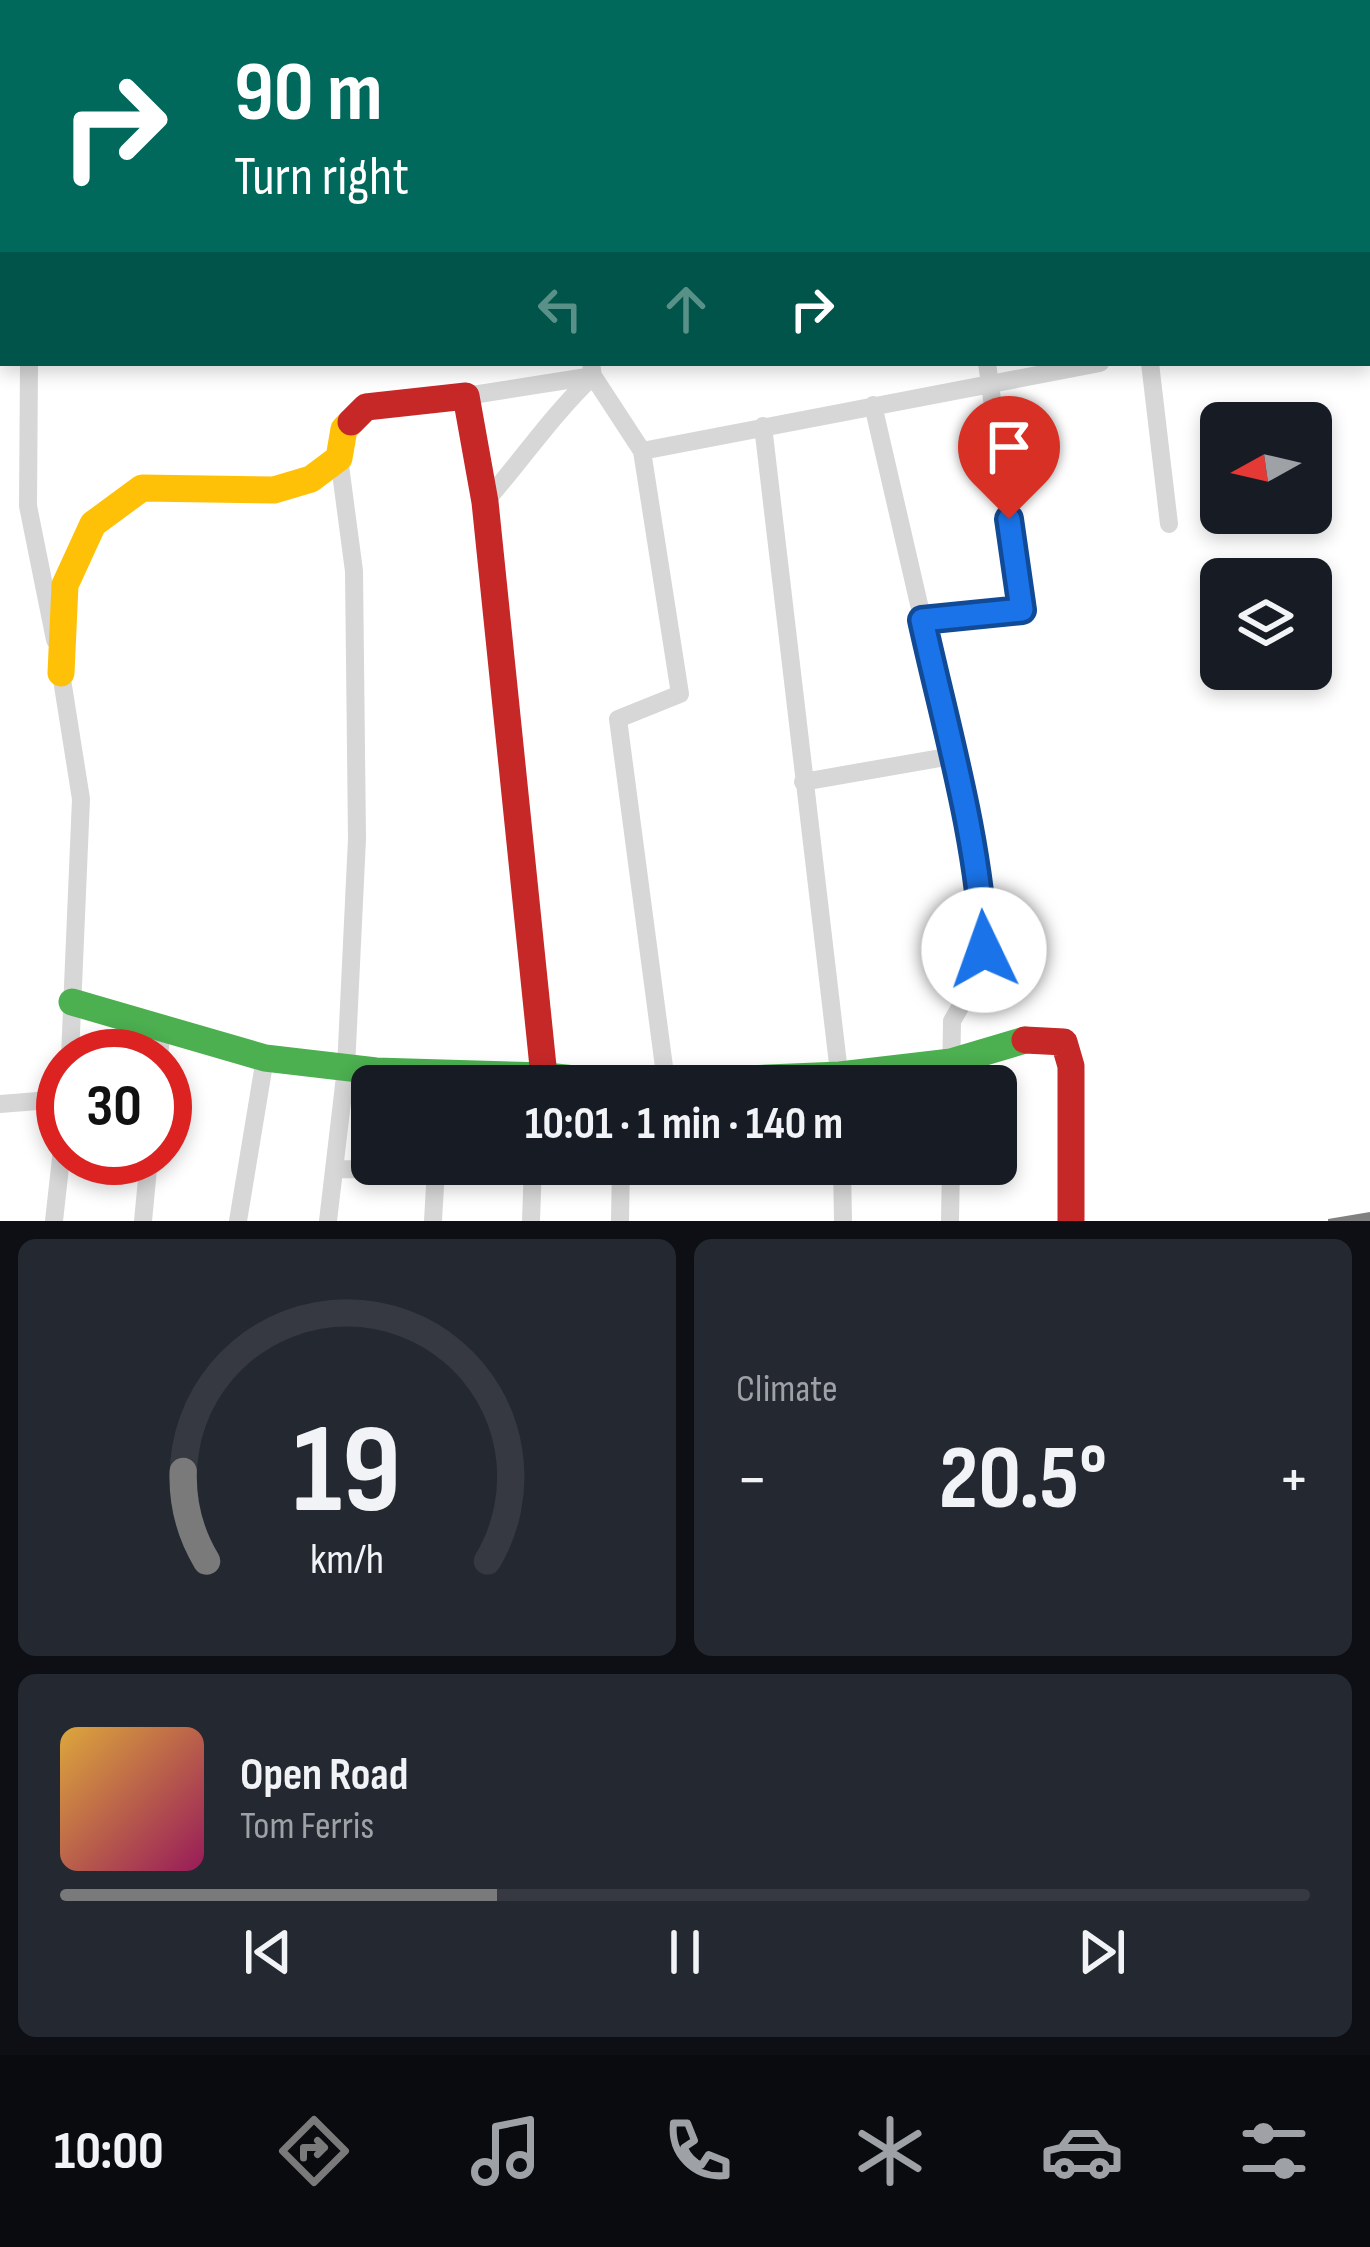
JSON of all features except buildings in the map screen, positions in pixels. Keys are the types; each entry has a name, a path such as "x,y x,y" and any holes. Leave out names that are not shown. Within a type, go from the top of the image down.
{"street":[{"path":"29,366 28,506 81,799 71,1029"},
{"path":"642,451 873,405 989,373 1067,366"},
{"path":"1150,366 1169,524"},
{"path":"328,1221 346,1067 357,839 354,571 338,458 344,430 366,407 466,396 592,369"},
{"path":"592,369 642,451 680,694 618,719 664,1065"},
{"path":"485,502 592,369"},
{"path":"922,620 1022,610 989,373"},
{"path":"466,396 485,502 544,1065"},
{"path":"873,405 982,895 984,950 979,975 952,1022 951,1065"},
{"path":"763,426 838,1065"},
{"path":"61,673 65,585 93,524 142,488 274,490 311,478 338,458"},
{"path":"803,782 952,756"},
{"path":"72,1002 132,1029"},
{"path":"970,1065 1024,1040 1064,1042 1071,1066 1071,1221"},
{"path":"192,1047 351,1067"},
{"path":"238,1221 265,1058"},
{"path":"0,1104 36,1101"},
{"path":"334,1169 351,1169"},
{"path":"54,1221 58,1185"},
{"path":"143,1221 146,1185"},
{"path":"434,1221 435,1185"},
{"path":"531,1221 532,1185"},
{"path":"620,1221 621,1185"},
{"path":"842,1185 843,1221"},
{"path":"950,1185 950,1221"}],"traffic: fast":[{"path":"72,1002 265,1058 376,1071 546,1076 623,1084 840,1075 951,1062 1025,1040"}],"traffic: slow":[{"path":"61,673 65,585 93,524 142,488 274,490 311,479 339,458 344,429 351,422"}],"traffic: jam":[{"path":"351,422 366,407 466,396 485,502 543,1065"},
{"path":"1025,1040 1064,1042 1071,1066 1071,1221"}],"route":[{"path":"984,950 982,895 966,808 922,620 1022,610 1009,519"}]}
